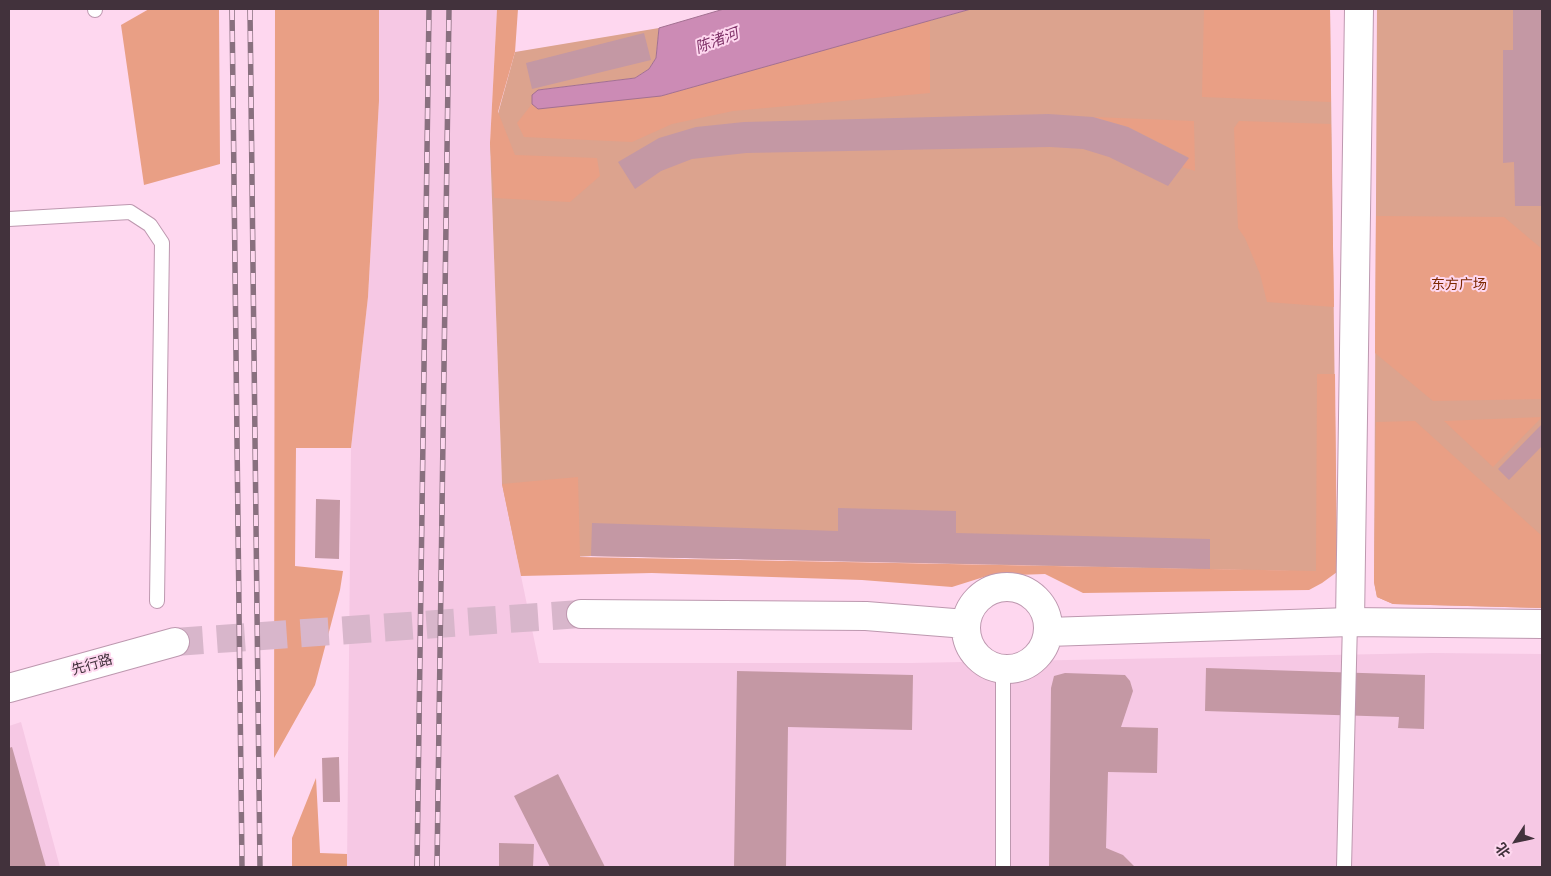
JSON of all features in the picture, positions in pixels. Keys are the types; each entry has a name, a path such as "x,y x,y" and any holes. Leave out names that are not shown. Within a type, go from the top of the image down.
{"street":[{"path":"1350,622 1359,9"},
{"path":"1004,587 1018,588 1031,594 1041,605 1047,618 1048,632 1045,644 1038,655 1028,663 1016,668 1003,669 991,666 976,654 967,637 966,624 970,610 978,598 990,591 1004,587"},
{"path":"581,614 866,616 966,624"},
{"path":"1048,632 1350,622 1542,624"},
{"name":"先行路","path":"9,688 175,642"}],"lane":[{"path":"9,219 130,212 150,225 162,243 157,601"},
{"path":"1350,622 1344,867 1352,867"},
{"path":"1003,669 1003,867"}],"shaded area":[{"path":"379,9 497,9 490,143 502,484 539,663 911,663 1433,653 1542,654 1542,867 347,867 351,448 368,297 379,101"},
{"path":"21,722 60,867 9,867 9,726"}],"green space":[{"path":"149,9 219,9 220,164 144,185 121,25"},
{"path":"275,9 379,9 379,101 368,297 351,448 296,448 295,566 343,571 340,590 315,685 274,758"},
{"path":"497,9 518,9 515,52 498,112 515,155 597,158 600,176 570,202 494,198 490,143"},
{"path":"971,9 1330,9 1337,572 591,556 518,560 502,484 490,143 515,52 659,28 656,58 649,69 635,78 538,90 661,96"},
{"path":"1204,9 1330,9 1331,102 1202,97"},
{"name":"东方广场","path":"1377,9 1542,9 1542,608 1393,604 1377,597 1374,582"},
{"path":"930,20 930,93 733,111 672,124 632,142 524,137 517,123 532,104 535,107 661,96"},
{"path":"1093,117 1194,121 1195,171 1182,167 1188,157 1128,127"},
{"path":"1239,121 1331,124 1334,307 1267,302 1260,274 1245,238 1238,228 1234,128"},
{"path":"1376,216 1504,217 1542,249 1542,399 1433,401 1375,353"},
{"path":"1317,374 1335,374 1337,572 1309,590 1083,593 1045,574 987,576 952,587 862,580 652,573 521,576 502,484 578,477 580,557 1316,571"},
{"path":"1542,417 1493,467 1444,421"},
{"path":"1415,421 1542,536 1542,608 1393,604 1377,597 1374,582 1376,422"},
{"path":"316,778 320,853 347,854 347,867 292,867 292,838"}],"water":[{"name":"陈渚河","path":"724,9 971,9 661,96 538,109 532,104 532,95 538,90 635,78 649,69 656,58 659,28"}],"building":[{"path":"1513,9 1542,9 1542,206 1515,206 1514,162 1503,163 1503,50 1513,50"},
{"path":"644,33 651,60 532,89 526,63"},
{"path":"1048,114 1093,117 1128,127 1189,158 1168,186 1109,157 1083,149 1050,147 746,153 692,159 661,171 635,189 618,162 659,138 696,127 744,122"},
{"path":"1542,424 1542,446 1509,480 1498,469"},
{"path":"316,499 340,500 339,559 315,558"},
{"path":"838,508 956,511 956,533 1210,539 1210,569 591,556 592,523 838,531"},
{"path":"1206,668 1425,675 1424,729 1398,728 1399,717 1205,711"},
{"path":"737,671 913,675 912,730 788,727 786,867 734,867"},
{"path":"1065,673 1125,675 1130,681 1133,691 1121,727 1158,728 1157,773 1108,772 1106,848 1123,855 1135,867 1049,867 1051,688 1054,676"},
{"path":"12,747 46,867 9,867 9,748"},
{"path":"339,757 340,802 323,802 322,758"},
{"path":"558,774 605,867 550,867 514,796"},
{"path":"499,843 534,844 533,867 499,867"}],"tunnel":[{"path":"175,642 581,614"}],"railway":[{"path":"232,9 242,867"},
{"path":"250,9 260,867"},
{"path":"417,867 429,9"},
{"path":"437,867 449,9"}]}
